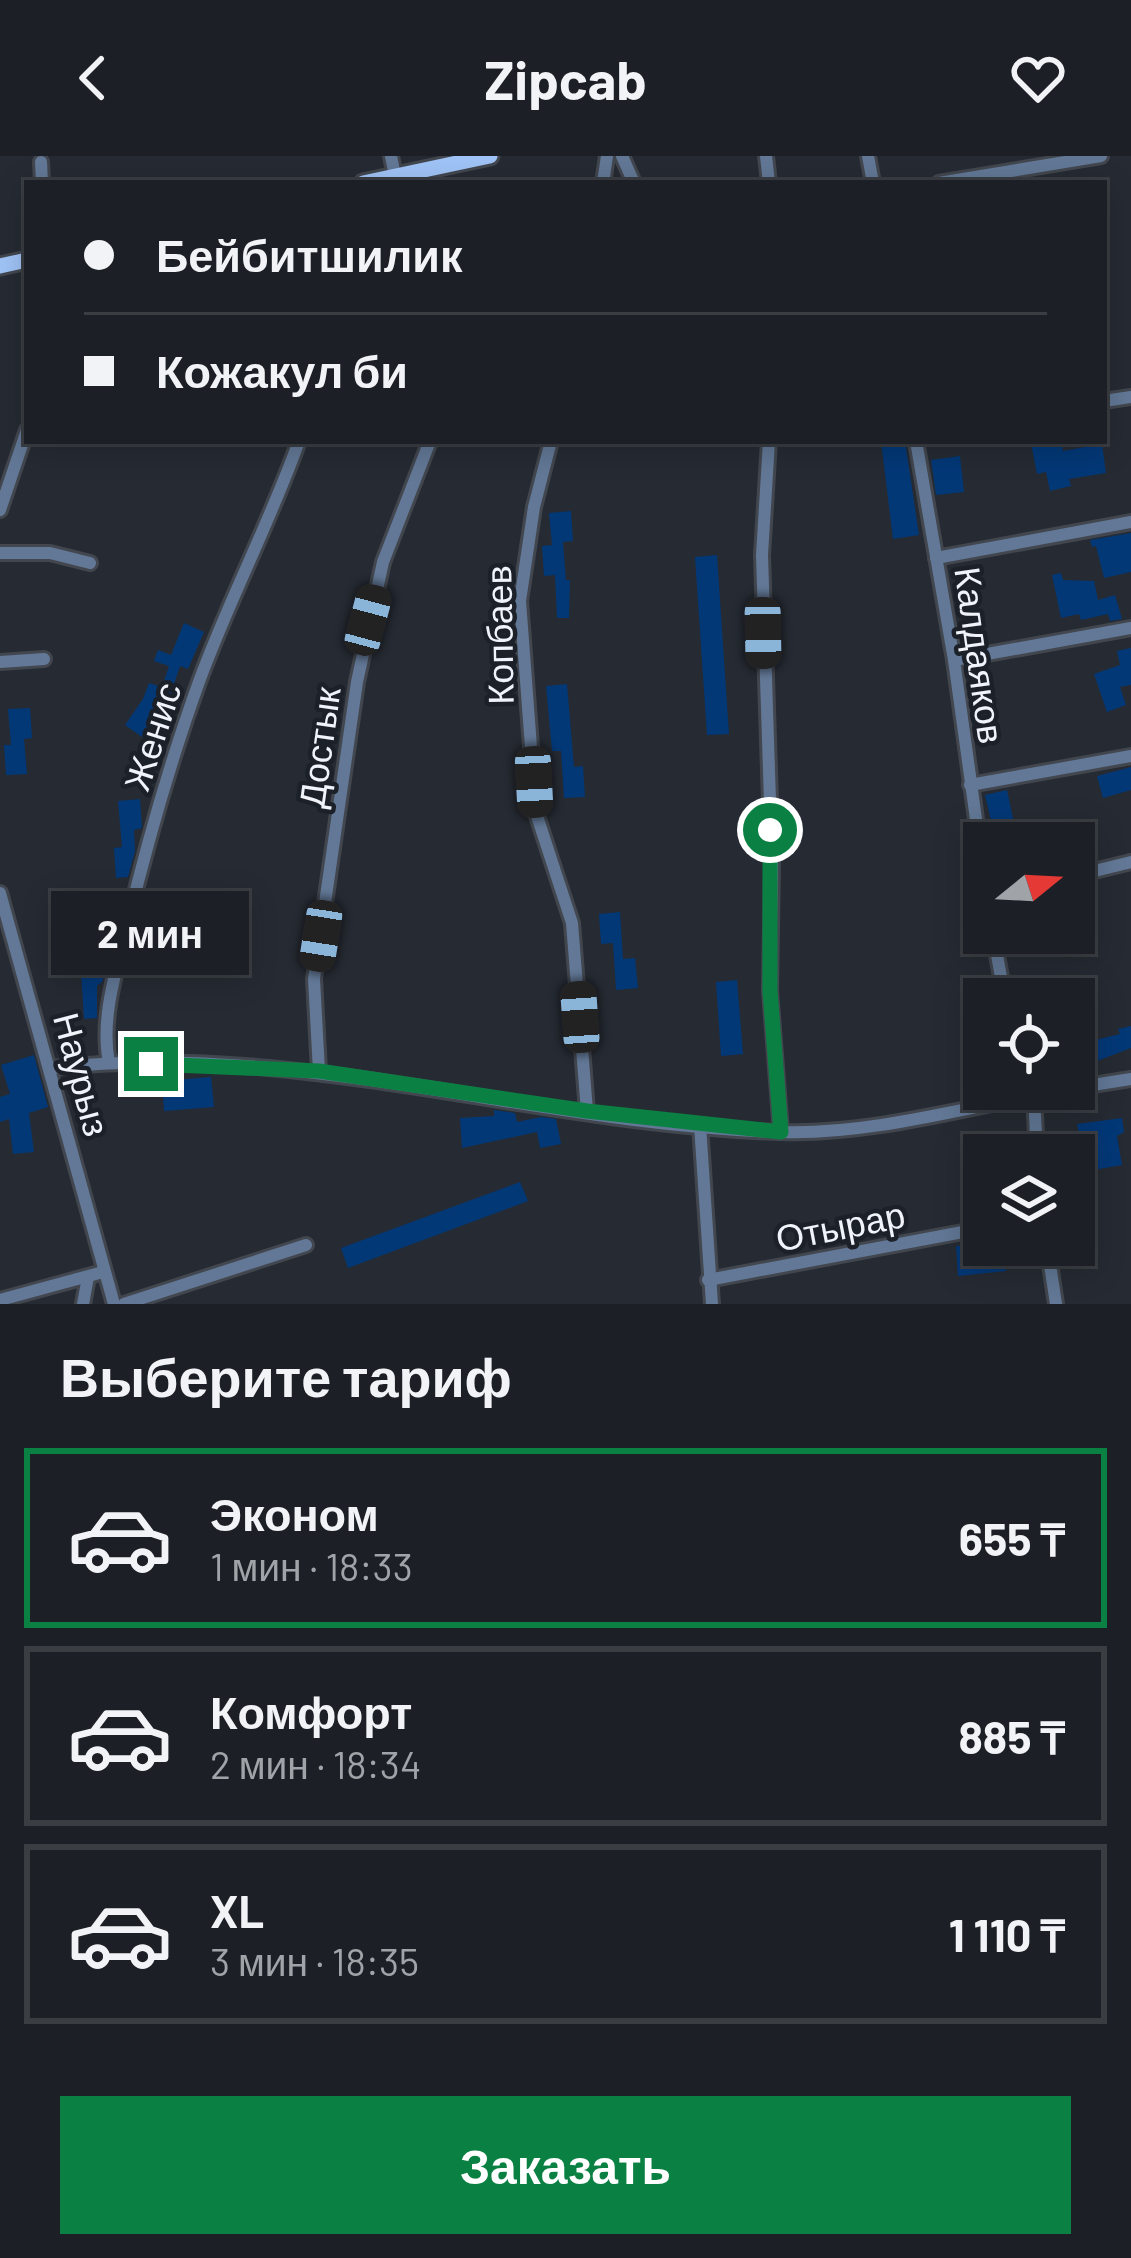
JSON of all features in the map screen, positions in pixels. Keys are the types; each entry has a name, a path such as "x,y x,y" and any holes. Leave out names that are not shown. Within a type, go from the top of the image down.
{"main road":[{"path":"377,180 436,175 490,156"}],"street":[{"path":"391,156 395,176"},
{"path":"957,180 1102,156"},
{"path":"41,163 42,180"},
{"path":"0,510 24,439"},
{"name":"Женис","path":"109,1062 105,1044 116,975 167,782 200,679 298,444"},
{"name":"Достык","path":"319,1071 314,979 368,620 382,562 429,444"},
{"name":"Копбаев","path":"550,444 534,507 520,601 536,813 572,923 587,1111"},
{"path":"769,444 762,578 772,863 770,991 781,1132"},
{"name":"Калдаяков","path":"917,444 954,660 976,822"},
{"path":"936,557 1131,522"},
{"path":"0,553 50,553 90,563"},
{"path":"954,660 1131,628"},
{"path":"0,662 44,658"},
{"path":"970,785 1131,756"},
{"path":"1095,871 1131,862"},
{"name":"Наурыз","path":"0,893 114,1304"},
{"path":"52,1068 109,1062 319,1071 587,1111 781,1132 831,1132 963,1105"},
{"path":"1095,1085 1131,1079"},
{"path":"700,1125 712,1304"},
{"name":"Отырар","path":"708,1280 963,1232"},
{"path":"124,1304 306,1244"},
{"path":"1050,1266 1056,1304"},
{"path":"0,1300 103,1272"},
{"path":"82,1304 88,1277"}],"building":[{"path":"881,444 905,444 919,535 893,539"},
{"path":"1031,444 1062,444 1063,451 1102,444 1106,473 1069,479 1071,486 1050,491 1046,472 1037,474"},
{"path":"960,456 964,492 936,495 931,460"},
{"path":"571,511 573,541 563,542 566,580 570,580 569,618 557,618 555,575 544,576 542,546 552,545 549,513"},
{"path":"1131,533 1131,572 1104,578 1090,540"},
{"path":"717,555 729,734 707,735 695,557"},
{"path":"1061,573 1063,580 1094,581 1098,600 1115,595 1122,619 1110,621 1108,614 1081,620 1079,614 1061,618 1052,575"},
{"path":"184,623 204,632 188,669 180,666 168,702 142,737 125,725 149,683 162,687 169,666 154,661 158,650 171,655"},
{"path":"1131,648 1131,685 1120,687 1126,705 1107,712 1094,674 1120,665 1117,651"},
{"path":"567,684 574,767 583,766 585,797 564,798 561,751 552,751 546,686"},
{"path":"30,708 32,738 24,739 27,774 6,775 4,745 11,745 8,709"},
{"path":"1131,767 1131,790 1103,798 1097,776"},
{"path":"1007,790 1014,822 991,822 985,795"},
{"path":"140,799 142,828 134,830 135,851 128,877 116,878 114,848 122,847 118,801"},
{"path":"620,912 623,959 635,958 638,988 616,990 613,943 601,944 599,914"},
{"path":"101,955 103,981 97,986 97,1018 84,1019 80,957"},
{"path":"737,980 743,1054 721,1056 716,982"},
{"path":"1131,1026 1131,1048 1095,1062 1095,1040 1120,1034 1118,1029"},
{"path":"34,1055 48,1107 29,1113 34,1152 13,1154 9,1119 0,1122 0,1097 10,1094 1,1065"},
{"path":"211,1077 214,1107 164,1111 162,1081"},
{"path":"494,1110 515,1113 517,1122 556,1119 561,1144 540,1148 537,1132 462,1148 460,1118 494,1116"},
{"path":"1122,1118 1124,1132 1117,1136 1122,1165 1095,1170 1095,1134 1079,1134 1077,1124"},
{"path":"520,1182 528,1201 348,1268 341,1248"},
{"path":"956,1246 963,1246 963,1266 1006,1266 1006,1271 958,1276"}],"route":[{"path":"151,1064 319,1071 587,1111 781,1132 770,991 770,830"}]}
